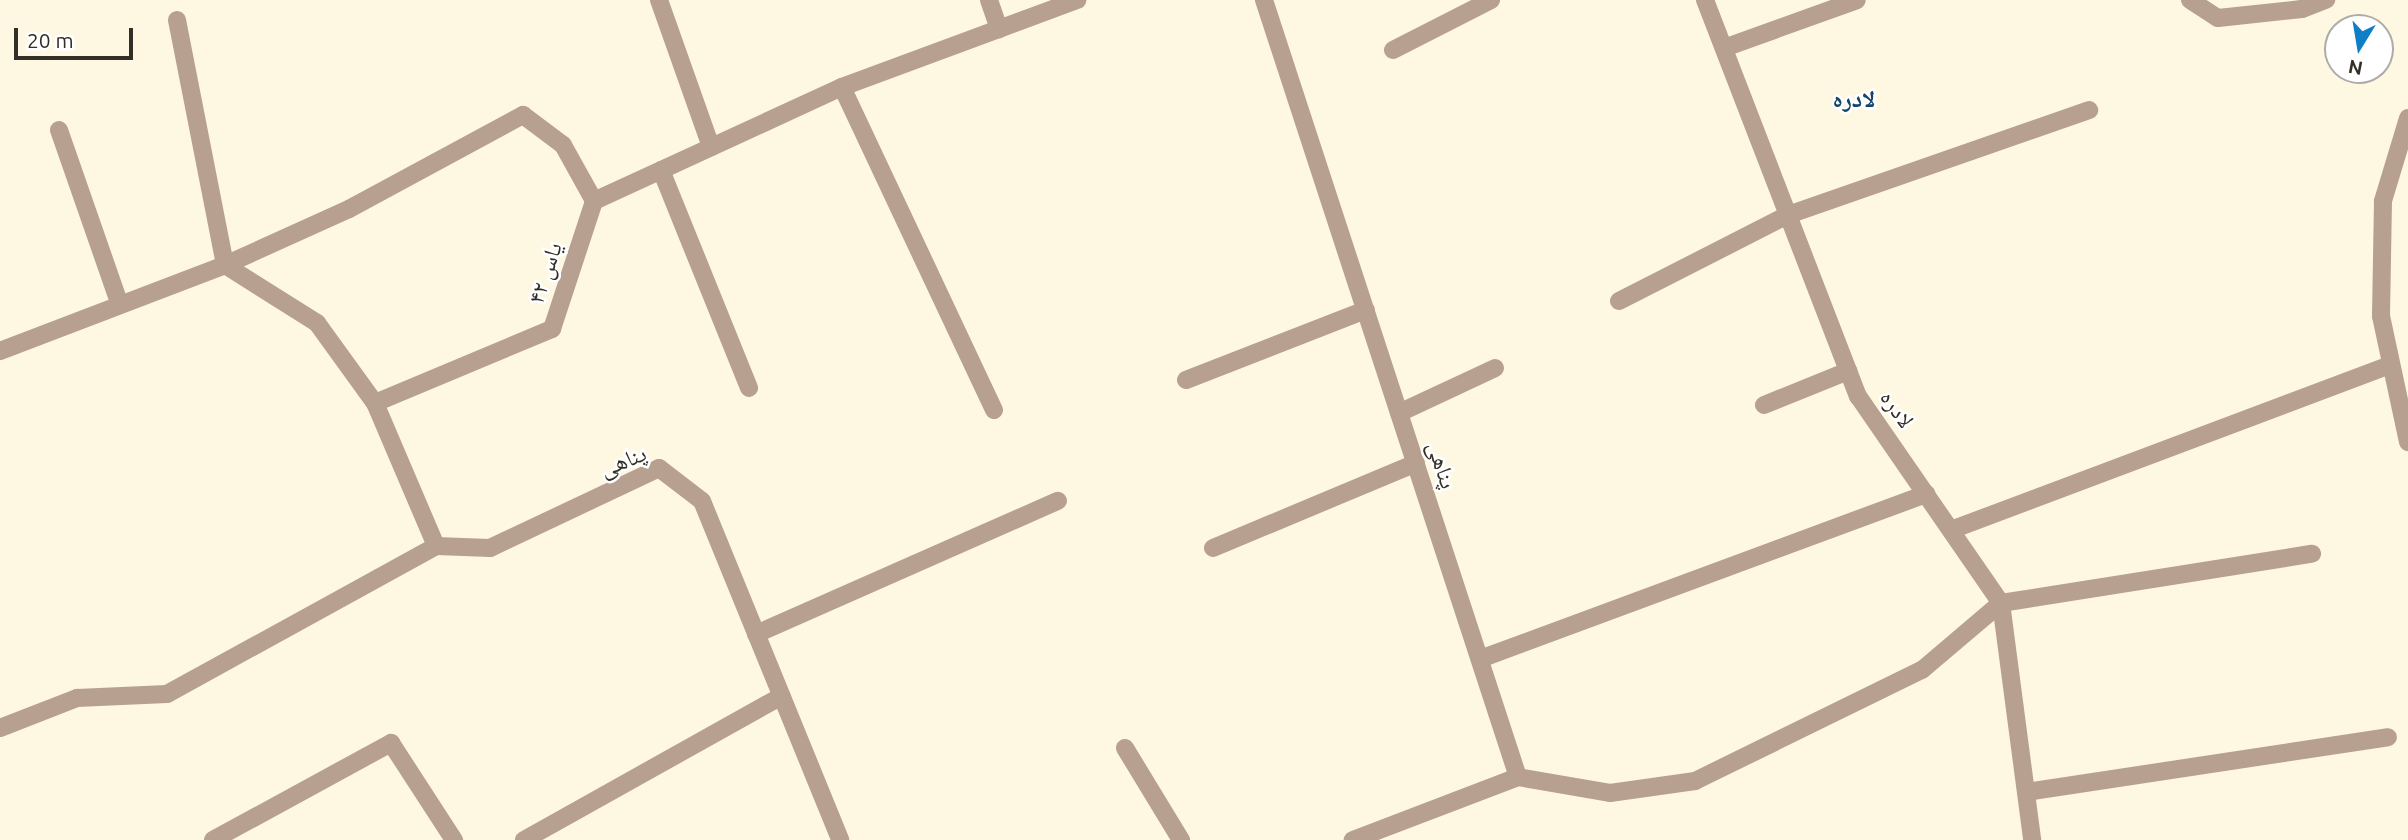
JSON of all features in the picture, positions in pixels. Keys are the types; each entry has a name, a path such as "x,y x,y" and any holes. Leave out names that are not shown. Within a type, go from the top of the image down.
{"street":[{"path":"659,0 712,147"},
{"path":"989,0 999,29"},
{"path":"0,351 225,265 348,209 523,115 563,145 594,201 842,87 1077,0"},
{"name":"پناهی","path":"1264,0 1518,777"},
{"path":"1393,50 1491,0"},
{"name":"لادره","path":"1705,0 1858,396 2001,603 2032,840"},
{"path":"1724,48 1857,0"},
{"path":"2190,0 2218,18 2302,9 2326,0"},
{"path":"0,728 77,698 167,694 436,546 375,403 317,323 225,265 177,20"},
{"path":"842,87 994,410"},
{"path":"1619,301 1788,215 2089,110"},
{"path":"2408,118 2383,201 2381,316 2408,442"},
{"path":"59,130 120,305"},
{"path":"661,170 749,388"},
{"name":"یاس ۴۲","path":"375,403 552,329 594,201"},
{"path":"1186,380 1366,310"},
{"path":"1951,530 2391,365"},
{"path":"1399,413 1495,368"},
{"path":"1764,405 1849,371"},
{"path":"1213,548 1416,463"},
{"name":"پناهی","path":"436,546 490,548 659,468 702,501 840,840"},
{"path":"1480,659 1926,494"},
{"path":"756,634 1058,501"},
{"path":"1353,840 1518,777 1610,793 1695,782 1922,670 2001,603 2312,554"},
{"path":"524,840 782,696"},
{"path":"2026,792 2388,737"},
{"path":"213,840 391,743 454,840"},
{"path":"1125,748 1181,840"}],"district":[{"name":"لادره","path":"1854,99"}]}
